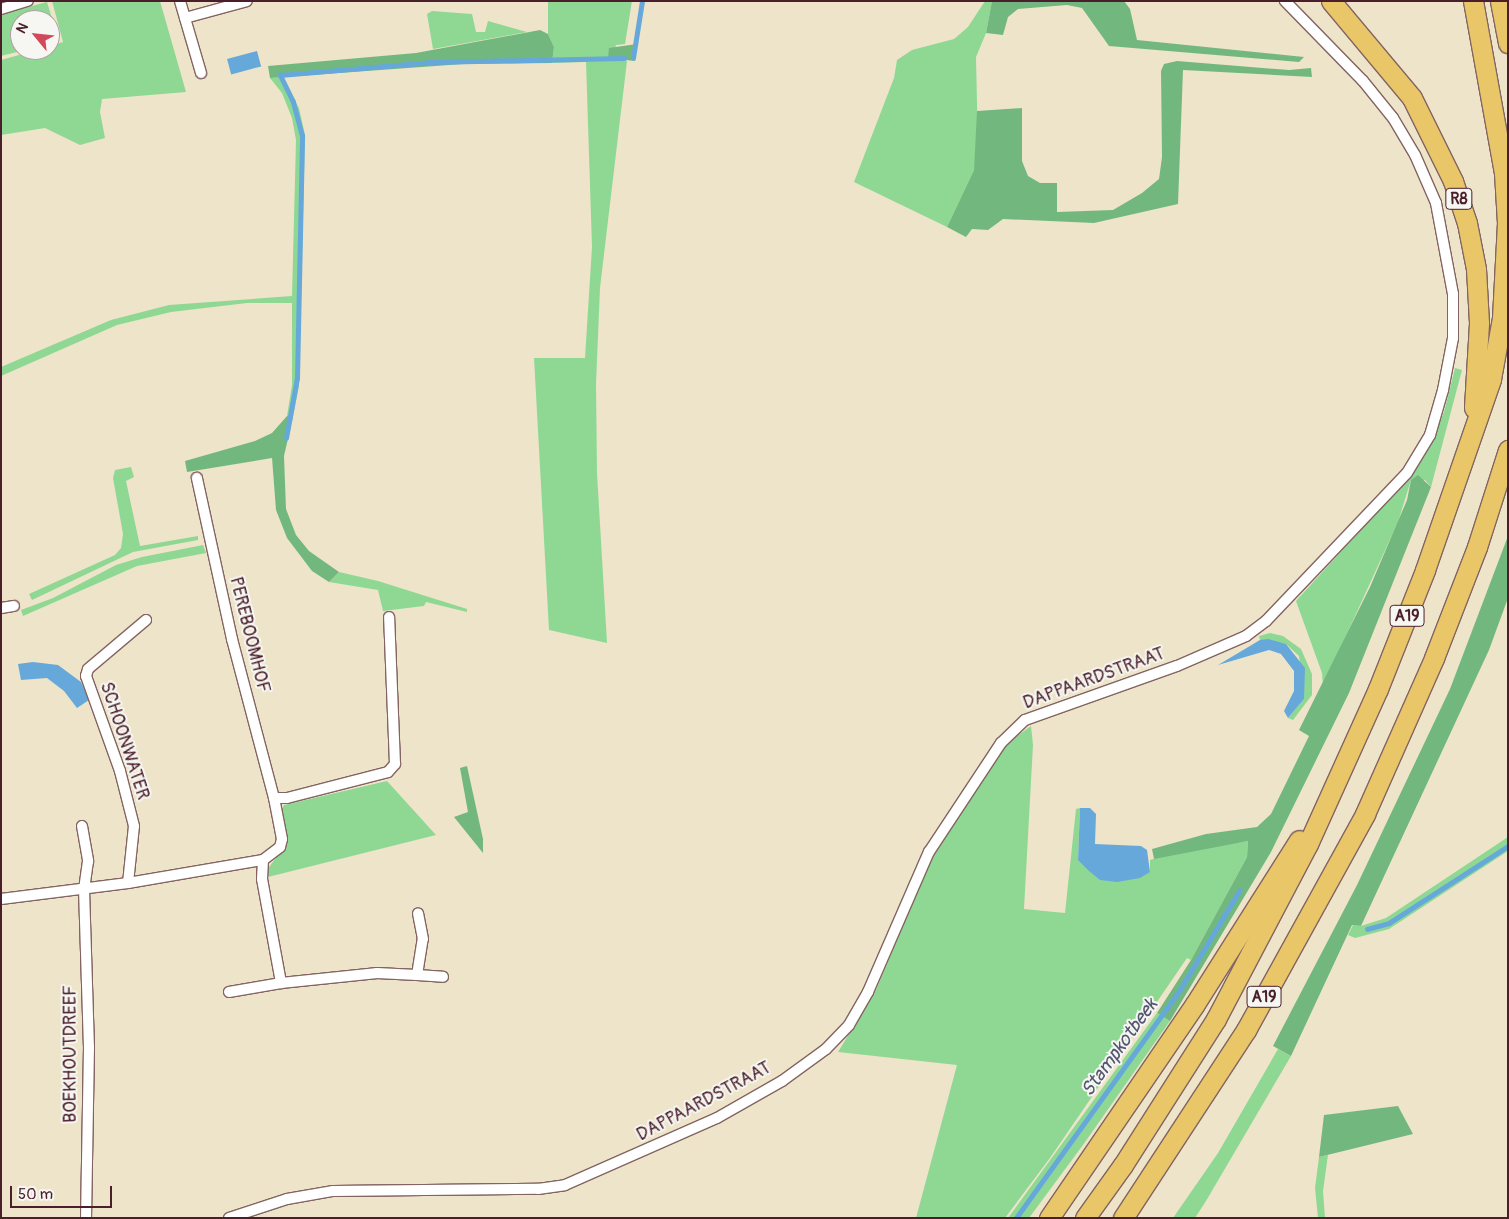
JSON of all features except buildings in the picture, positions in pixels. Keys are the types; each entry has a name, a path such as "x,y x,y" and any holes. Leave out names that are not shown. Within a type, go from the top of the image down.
{"highway":[{"name":"R8","path":"1331,1 1412,98 1437,145 1467,223 1476,269 1479,323 1473,434"},
{"name":"A19","path":"1085,1218 1124,1165 1216,1019 1304,853 1378,689 1418,588 1491,379 1502,318 1507,223 1504,173 1473,1"},
{"path":"1500,2 1508,43"},
{"name":"A19","path":"1123,1218 1246,1030 1365,814 1438,648 1477,547 1508,450"},
{"path":"1049,1218 1195,1004 1276,874 1331,794"}],"street":[{"path":"1,9 28,1"},
{"path":"180,1 201,73"},
{"path":"185,18 247,1"},
{"name":"DAPPAARDSTRAAT","path":"229,1218 287,1199 332,1190 538,1190 565,1185 717,1118 782,1081 826,1049 849,1025 868,992 929,852 1001,743 1025,720 1176,666 1246,636 1266,621 1407,473 1430,435 1443,390 1453,338 1453,294 1436,203 1416,155 1393,118 1363,81 1285,1"},
{"name":"PEREBOOMHOF","path":"197,478 232,639 274,798 282,839 275,854 263,860"},
{"path":"1,608 14,606"},
{"path":"274,798 388,772 395,764 389,617"},
{"name":"SCHOONWATER","path":"128,883 134,826 120,771 86,676 88,669 146,620"},
{"path":"82,826 88,861 84,889"},
{"path":"1,900 128,883 263,860 262,879 281,983"},
{"name":"BOEKHOUTDREEF","path":"84,889 89,1047 86,1218"},
{"path":"418,913 422,939 418,976"},
{"path":"229,992 281,983 378,974 443,977"}],"green space":[{"path":"52,1 160,1 186,92 102,99 100,112 105,138 80,145 45,128 1,135 1,60 10,58 10,60 60,60 60,43 63,42 60,31 60,10 54,10"},
{"path":"548,1 632,1 625,44 616,45 611,61 627,61 600,288 596,384 597,473 607,643 549,630 534,358 585,358 592,247 586,62 552,63 554,47 548,34"},
{"path":"985,1 992,1 986,33 976,57 978,149 974,170 947,227 854,182 894,78 897,60 912,50 954,39 968,27"},
{"path":"992,1 1124,1 1130,9 1137,40 1304,57 1299,62 1109,46 1082,8 1067,5 1018,9 1008,17 1003,35 986,33"},
{"path":"47,2 49,10 16,10"},
{"path":"432,11 472,14 476,32 485,32 488,21 527,32 433,49 427,14"},
{"path":"10,12 10,54 1,56 1,14"},
{"path":"540,30 548,34 554,47 552,63 463,64 270,78 268,66 416,53"},
{"path":"637,44 635,61 608,58 609,48"},
{"path":"1177,61 1289,70 1311,68 1312,77 1183,70 1178,204 1094,223 1003,219 988,230 972,229 966,237 947,227 974,170 977,111 1022,108 1022,161 1028,176 1040,183 1057,183 1057,212 1113,210 1142,193 1159,179 1162,157 1161,71 1164,64"},
{"path":"282,77 299,108 305,135 299,386 293,417 287,416 292,385 292,303 247,303 171,312 117,325 1,376 1,367 111,320 169,305 292,296 296,140 292,118 282,93 270,78"},
{"path":"1455,368 1462,370 1431,487 1425,480 1411,480 1398,522 1323,686 1322,673 1296,601 1410,476 1428,450 1444,412"},
{"path":"287,416 293,417 284,456 286,509 296,535 309,551 339,572 329,582 312,571 287,538 276,510 272,458 187,472 185,461 255,441 272,433"},
{"path":"131,467 134,477 126,481 140,546 198,536 198,540 133,552 32,600 29,594 115,555 121,548 123,534 113,478 115,470"},
{"path":"1418,475 1431,487 1349,693 1271,852 1170,1021 1157,1013 1191,960 1247,857 1248,841 1154,859 1152,849 1206,834 1257,827 1271,814 1309,736 1299,730 1370,587 1407,500 1411,480"},
{"path":"1508,536 1508,598 1489,650 1361,926 1352,925 1291,1056 1273,1046 1357,885 1450,689"},
{"path":"203,545 206,553 137,566 23,616 21,610 53,598 116,565 142,557"},
{"path":"339,572 378,581 467,609 467,612 426,602 424,606 383,611 378,590 329,582"},
{"path":"1270,633 1283,636 1301,649 1312,674 1312,695 1293,720 1288,718 1304,699 1299,656 1286,644 1260,640 1259,636"},
{"path":"1031,726 1033,745 1024,909 1065,913 1076,809 1080,808 1078,860 1150,872 1150,860 1168,854 1248,841 1247,857 1191,960 1187,958 1050,1158 1005,1218 916,1218 957,1065 838,1052 876,990 936,848 986,771 1010,741"},
{"path":"467,766 483,839 483,853 454,817 468,812 460,768"},
{"path":"387,781 436,835 268,877 269,867 287,844 281,810 284,805"},
{"path":"1508,837 1508,851 1389,929 1355,938 1348,935 1353,925 1361,926 1386,918"},
{"path":"1157,1013 1170,1021 1083,1145 1029,1218 1008,1218"},
{"path":"1278,1049 1291,1056 1206,1201 1195,1218 1173,1218 1218,1153"},
{"path":"1398,1106 1413,1134 1319,1157 1324,1115"},
{"path":"1328,1155 1323,1191 1325,1218 1318,1218 1315,1188 1319,1157"}],"water":[{"path":"257,51 261,66 231,74 227,59"},
{"path":"1268,639 1286,644 1305,668 1304,699 1288,718 1284,711 1294,691 1294,671 1281,654 1269,650 1218,665 1260,640"},
{"path":"33,662 58,665 81,682 89,700 77,708 64,691 47,678 21,680 18,664"},
{"path":"1080,808 1090,808 1096,814 1095,844 1141,846 1147,850 1150,872 1140,878 1117,882 1100,880 1089,871 1078,860"}],"waterway":[{"path":"633,58 642,1"},
{"path":"286,438 297,378 302,136 293,102 280,75 431,62 624,58"},
{"name":"Stampkotbeek","path":"1367,929 1389,923 1508,846"},
{"name":"Stampkotbeek","path":"1016,1218 1179,991 1239,891"}]}
